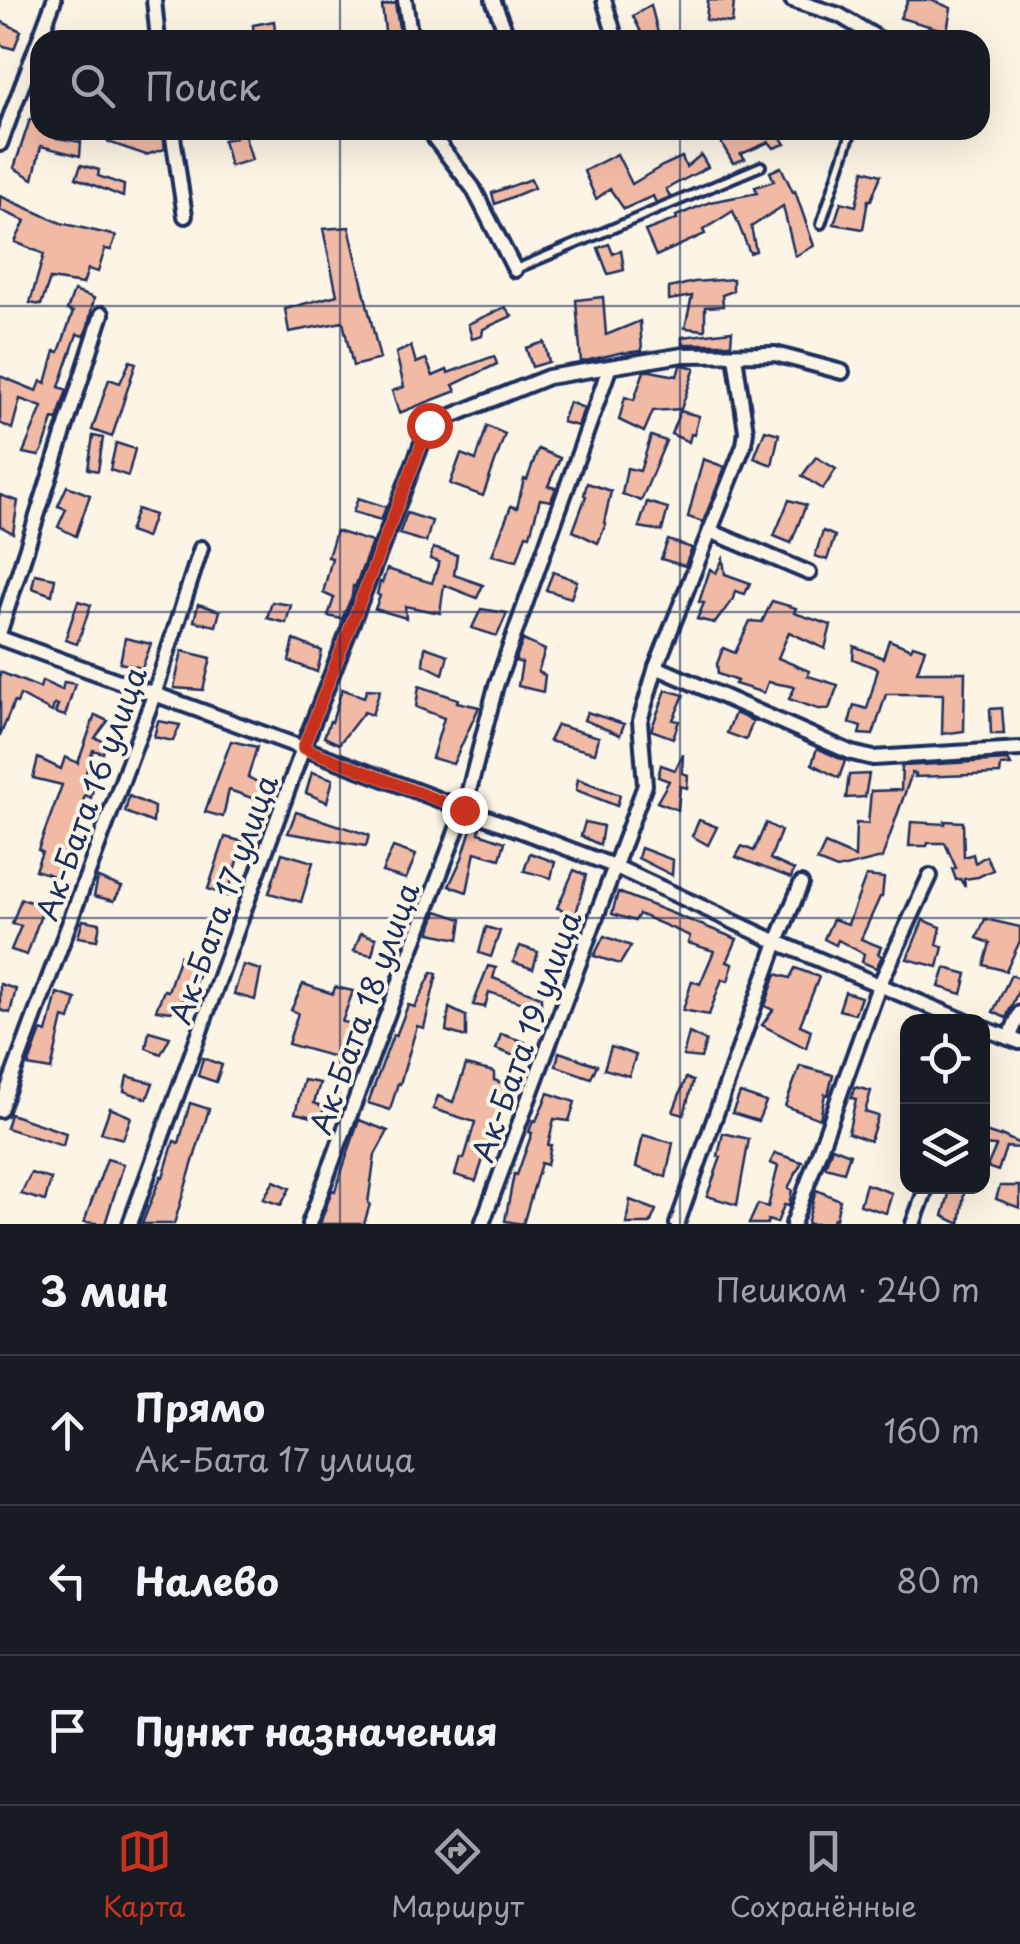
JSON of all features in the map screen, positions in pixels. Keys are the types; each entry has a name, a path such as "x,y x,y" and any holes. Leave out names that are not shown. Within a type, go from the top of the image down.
{"street":[{"path":"43,30 54,0"},
{"path":"154,0 157,30"},
{"path":"405,0 410,30"},
{"path":"493,0 504,30"},
{"path":"604,0 613,30"},
{"path":"792,0 839,15 864,30"},
{"path":"0,144 30,64"},
{"path":"174,140 185,216"},
{"path":"436,140 473,188 515,270"},
{"path":"102,314 0,634 154,696 614,866 777,942 947,1014"},
{"path":"609,369 683,355 775,354 842,372"},
{"name":"Ак-Бата 19 улица","path":"482,1224 644,785 640,722 656,668 744,445 746,431 735,356"},
{"name":"Ак-Бата 17 улица","path":"130,1224 303,748 429,425 548,377 609,369"},
{"name":"Ак-Бата 18 улица","path":"309,1224 464,810 496,686 609,369"},
{"path":"710,531 809,573"},
{"name":"Ак-Бата 16 улица","path":"0,1110 154,696 202,548"},
{"path":"656,668 874,758 1020,748"},
{"path":"793,1224 878,986 930,876"},
{"path":"677,1224 801,884"},
{"path":"990,1033 1015,1040 1020,1013"},
{"path":"914,1224 924,1194"}],"lane":[{"path":"821,224 849,140"},
{"path":"515,270 761,166"}],"building":[{"path":"708,0 734,1 732,23 706,20"},
{"path":"908,0 932,0 951,8 947,30 900,18"},
{"path":"395,3 399,30 385,30 382,6"},
{"path":"651,5 657,30 640,30 633,16"},
{"path":"0,21 21,31 14,49 0,45"},
{"path":"274,21 275,30 253,30 253,25"},
{"path":"30,119 30,140 81,142 80,156 41,146 33,179 14,168"},
{"path":"164,140 165,149 146,155 108,142"},
{"path":"223,140 246,140 252,160 230,166"},
{"path":"720,140 782,140 785,144 774,148 769,142 741,154 745,159 733,163"},
{"path":"617,154 632,184 682,157 686,167 701,155 708,167 666,189 668,198 656,203 653,196 624,209 610,189 596,199 584,171"},
{"path":"81,165 99,170 98,176 124,185 123,197 76,178"},
{"path":"781,167 795,191 814,246 795,256 783,206 751,227 756,251 750,253 733,211 703,230 705,234 656,256 645,231 710,202 757,193 755,187 774,181 770,172"},
{"path":"864,170 881,175 868,200 863,229 834,224 841,202 856,206"},
{"path":"531,179 534,188 495,204 492,193"},
{"path":"0,196 61,223 116,236 111,250 105,249 98,272 88,269 83,284 50,279 41,305 30,303 44,254 15,242 25,221 0,210"},
{"path":"349,227 380,359 353,366 343,322 289,332 285,309 337,295 323,229"},
{"path":"609,244 613,254 621,250 624,270 608,274 598,248"},
{"path":"733,279 733,291 722,295 723,306 705,307 705,330 685,328 692,296 669,300 669,288"},
{"path":"74,291 94,298 88,326 84,336 77,334 59,387 67,390 44,447 39,456 23,453 42,407 20,399 12,429 0,423 0,376 37,391 41,381 46,383 73,312 67,310"},
{"path":"603,297 606,335 640,321 642,351 581,362 576,300"},
{"path":"505,307 512,316 483,329 482,336 472,339 468,324"},
{"path":"732,331 731,344 682,344 682,337"},
{"path":"544,342 549,362 532,367 526,348"},
{"path":"411,346 416,363 426,359 433,376 494,356 497,364 453,385 456,391 399,413 392,391 404,387 396,353"},
{"path":"130,361 136,363 112,437 92,430 109,379 120,383"},
{"path":"683,365 695,368 681,409 653,411 644,432 619,420 625,397 634,400 644,371 677,376"},
{"path":"569,402 584,408 578,426 562,422"},
{"path":"680,411 699,416 689,442 671,434"},
{"path":"487,426 505,434 483,496 450,484 461,454 476,460"},
{"path":"765,430 779,434 772,465 754,458"},
{"path":"93,436 103,438 98,471 88,469"},
{"path":"651,436 666,441 641,501 622,494 627,468 640,471"},
{"path":"116,443 135,449 128,476 110,470"},
{"path":"538,449 560,458 548,486 556,488 551,501 540,499 530,535 526,534 517,561 492,555 511,506 517,508 524,479 527,480"},
{"path":"816,457 836,469 823,489 802,476"},
{"path":"703,459 725,467 703,522 688,517"},
{"path":"587,483 611,491 606,524 598,543 573,531"},
{"path":"67,486 90,495 76,536 58,527 66,509 58,506"},
{"path":"0,495 18,501 13,533 0,526"},
{"path":"358,498 386,507 381,520 353,512"},
{"path":"789,500 806,505 791,543 774,536"},
{"path":"647,502 668,508 662,531 639,527"},
{"path":"137,509 154,515 146,538 129,532"},
{"path":"407,513 432,521 426,542 399,534"},
{"path":"336,531 372,542 342,619 328,616 334,598 323,593"},
{"path":"823,531 835,536 827,560 815,556"},
{"path":"668,540 692,548 685,566 661,559"},
{"path":"433,548 457,555 454,575 483,585 477,598 444,585 440,613 405,606 406,618 375,609 387,569 432,583 439,562 430,559"},
{"path":"723,559 725,574 750,583 745,594 735,591 715,623 697,619 710,569 716,573"},
{"path":"553,572 577,581 571,598 546,590"},
{"path":"35,574 55,578 52,595 32,588"},
{"path":"78,601 91,605 77,644 65,640"},
{"path":"772,601 831,625 825,649 789,632 778,658 809,671 808,676 838,685 829,709 789,699 795,687 768,682 764,693 718,674 723,648 735,653 750,621 762,622"},
{"path":"272,602 291,605 286,623 267,618"},
{"path":"198,604 220,611 216,626 194,621"},
{"path":"481,609 507,613 497,636 472,628"},
{"path":"125,638 151,644 142,668 120,663"},
{"path":"294,640 322,651 317,672 289,661"},
{"path":"523,640 545,650 538,672 545,675 543,692 518,686 522,663 515,661"},
{"path":"889,640 911,649 913,645 925,649 917,672 965,672 964,731 942,734 943,694 886,694 873,735 859,734 861,727 849,723 854,705 867,709 878,669 853,659 854,646 883,658"},
{"path":"425,647 448,655 443,674 423,664"},
{"path":"182,651 211,658 203,690 174,688"},
{"path":"0,672 40,688 42,681 62,690 64,682 75,684 65,716 55,713 58,705 54,705 52,712 20,695 0,736"},
{"path":"419,686 479,707 453,764 432,758 444,718 416,707"},
{"path":"342,689 364,697 367,689 380,690 372,715 364,712 339,744 324,737"},
{"path":"666,690 684,695 673,720 679,721 673,738 651,730"},
{"path":"1002,708 1004,734 991,734 990,709"},
{"path":"587,712 624,724 620,735 584,720"},
{"path":"735,713 753,721 746,740 727,733"},
{"path":"95,715 108,721 95,738 106,742 103,753 93,750 85,775 95,780 91,798 85,795 73,836 54,876 35,870 42,852 38,850 62,785 33,778 38,758 61,769 65,757 78,763"},
{"path":"158,721 180,725 173,741 154,737"},
{"path":"557,725 599,737 595,753 549,741"},
{"path":"231,741 257,747 248,777 271,789 266,803 229,790 223,817 205,812"},
{"path":"817,748 845,761 839,778 812,764"},
{"path":"683,754 682,773 688,775 687,788 680,786 678,810 657,802 669,781 658,777 661,765 675,770"},
{"path":"1008,760 1011,765 1001,766 1000,774 915,777 912,773 882,858 837,869 817,861 825,844 855,857 856,823 868,824 871,791 901,790 902,766"},
{"path":"312,772 333,779 327,802 306,793"},
{"path":"869,774 865,797 846,798 849,775"},
{"path":"578,779 620,795 617,806 576,790"},
{"path":"129,796 154,807 153,823 125,812"},
{"path":"296,812 369,835 366,846 288,833"},
{"path":"699,820 717,827 708,845 692,836"},
{"path":"585,822 603,826 600,845 581,836"},
{"path":"911,822 963,822 964,857 973,854 975,863 986,856 993,870 964,879 965,887 960,879 956,880 952,869 956,868 945,843 909,846"},
{"path":"473,823 480,826 479,833 505,842 500,859 475,852 467,892 449,886"},
{"path":"766,823 781,831 770,859 794,870 791,878 736,857 742,846 754,851"},
{"path":"225,837 244,842 227,896 208,889"},
{"path":"393,847 416,855 406,879 382,872"},
{"path":"641,848 673,860 672,875 638,858"},
{"path":"282,853 313,862 301,902 269,893"},
{"path":"530,853 555,862 551,878 524,871"},
{"path":"574,870 586,875 576,914 557,908"},
{"path":"866,876 884,878 882,897 861,939 881,947 878,954 882,956 876,968 862,962 864,954 838,940 836,945 824,939 833,919 848,924"},
{"path":"98,878 122,887 114,901 94,896"},
{"path":"618,892 737,939 727,962 733,964 728,981 722,979 709,1015 683,1010 692,981 700,984 714,951 688,943 690,936 639,914 635,921 612,914"},
{"path":"21,899 44,906 27,955 11,950 21,926 12,924"},
{"path":"437,911 462,919 459,939 430,933"},
{"path":"985,919 1020,927 1020,941 1006,971 984,965 990,943 977,938"},
{"path":"83,920 100,923 97,940 78,937"},
{"path":"923,920 941,927 937,945 943,947 938,967 907,959"},
{"path":"486,927 500,931 491,957 479,953"},
{"path":"361,933 376,938 372,955 354,951"},
{"path":"604,936 631,946 620,964 594,956"},
{"path":"520,946 538,952 533,969 513,962"},
{"path":"180,956 202,965 191,993 171,1012 156,1010 164,990 168,991"},
{"path":"243,965 261,970 255,1000 234,994"},
{"path":"488,966 496,968 493,978 541,997 541,1009 489,992 485,1007 473,1005"},
{"path":"795,968 819,977 800,1025 811,1030 806,1048 762,1025 773,1010 765,1006 776,974 790,978"},
{"path":"945,968 967,974 962,994 939,987"},
{"path":"432,972 437,974 424,1028 417,1026 390,1110 368,1103 393,1035 396,1036 408,1005 415,1007"},
{"path":"1011,975 1020,978 1020,987 1006,1018 993,1012"},
{"path":"0,984 16,989 10,1013 0,1010"},
{"path":"303,984 333,994 335,987 353,991 342,1022 350,1023 342,1059 288,1044 298,1013 291,1010"},
{"path":"845,992 861,997 855,1014 839,1010"},
{"path":"57,993 76,999 70,1020 63,1018 51,1070 28,1066 41,1031 47,1033"},
{"path":"449,1008 466,1016 466,1037 446,1031"},
{"path":"149,1031 170,1037 161,1054 146,1048"},
{"path":"689,1033 706,1041 701,1058 683,1056"},
{"path":"501,1034 525,1042 520,1058 496,1049"},
{"path":"611,1047 636,1055 629,1076 604,1069"},
{"path":"559,1052 597,1065 591,1078 556,1066"},
{"path":"203,1058 222,1065 216,1082 198,1076"},
{"path":"466,1065 494,1072 494,1080 511,1086 510,1103 502,1101 476,1181 455,1175 475,1122 433,1109 438,1096 453,1102"},
{"path":"800,1066 833,1075 820,1119 785,1106"},
{"path":"127,1076 153,1083 147,1099 124,1091"},
{"path":"686,1078 693,1081 684,1115 673,1112"},
{"path":"304,1080 320,1083 314,1103 324,1107 321,1119 295,1113"},
{"path":"855,1087 871,1091 865,1112 878,1116 870,1141 848,1133"},
{"path":"548,1093 575,1102 569,1121 554,1119 547,1165 541,1163 523,1224 505,1221 514,1174 517,1175 532,1133 529,1132 533,1120 536,1121"},
{"path":"740,1093 766,1102 758,1121 732,1113"},
{"path":"190,1103 209,1109 174,1224 142,1224 174,1141 179,1143"},
{"path":"110,1108 131,1117 123,1139 101,1133"},
{"path":"10,1114 66,1133 63,1146 6,1128"},
{"path":"359,1120 388,1131 375,1155 364,1224 320,1224 332,1190 335,1191"},
{"path":"723,1133 749,1139 737,1205 707,1196 721,1157 718,1156"},
{"path":"990,1134 1020,1144 1020,1148 1006,1147 998,1171 990,1168 996,1146 990,1146"},
{"path":"643,1135 673,1143 666,1177 636,1167"},
{"path":"832,1147 850,1154 844,1172 825,1167"},
{"path":"775,1153 802,1162 788,1188 792,1190 789,1206 784,1205 777,1223 768,1220 767,1224 749,1224 758,1204 768,1207 778,1166 770,1163"},
{"path":"107,1159 124,1164 105,1224 84,1222"},
{"path":"31,1173 51,1179 45,1201 21,1194"},
{"path":"274,1181 290,1188 281,1205 263,1199"},
{"path":"866,1184 892,1193 886,1213 860,1205"},
{"path":"1000,1186 1020,1186 1020,1208 996,1199"},
{"path":"816,1190 840,1200 832,1224 807,1224"},
{"path":"949,1194 964,1194 960,1224 943,1216"},
{"path":"630,1200 656,1210 650,1224 626,1224"}],"route":[{"path":"429,425 303,748 464,810"}]}
